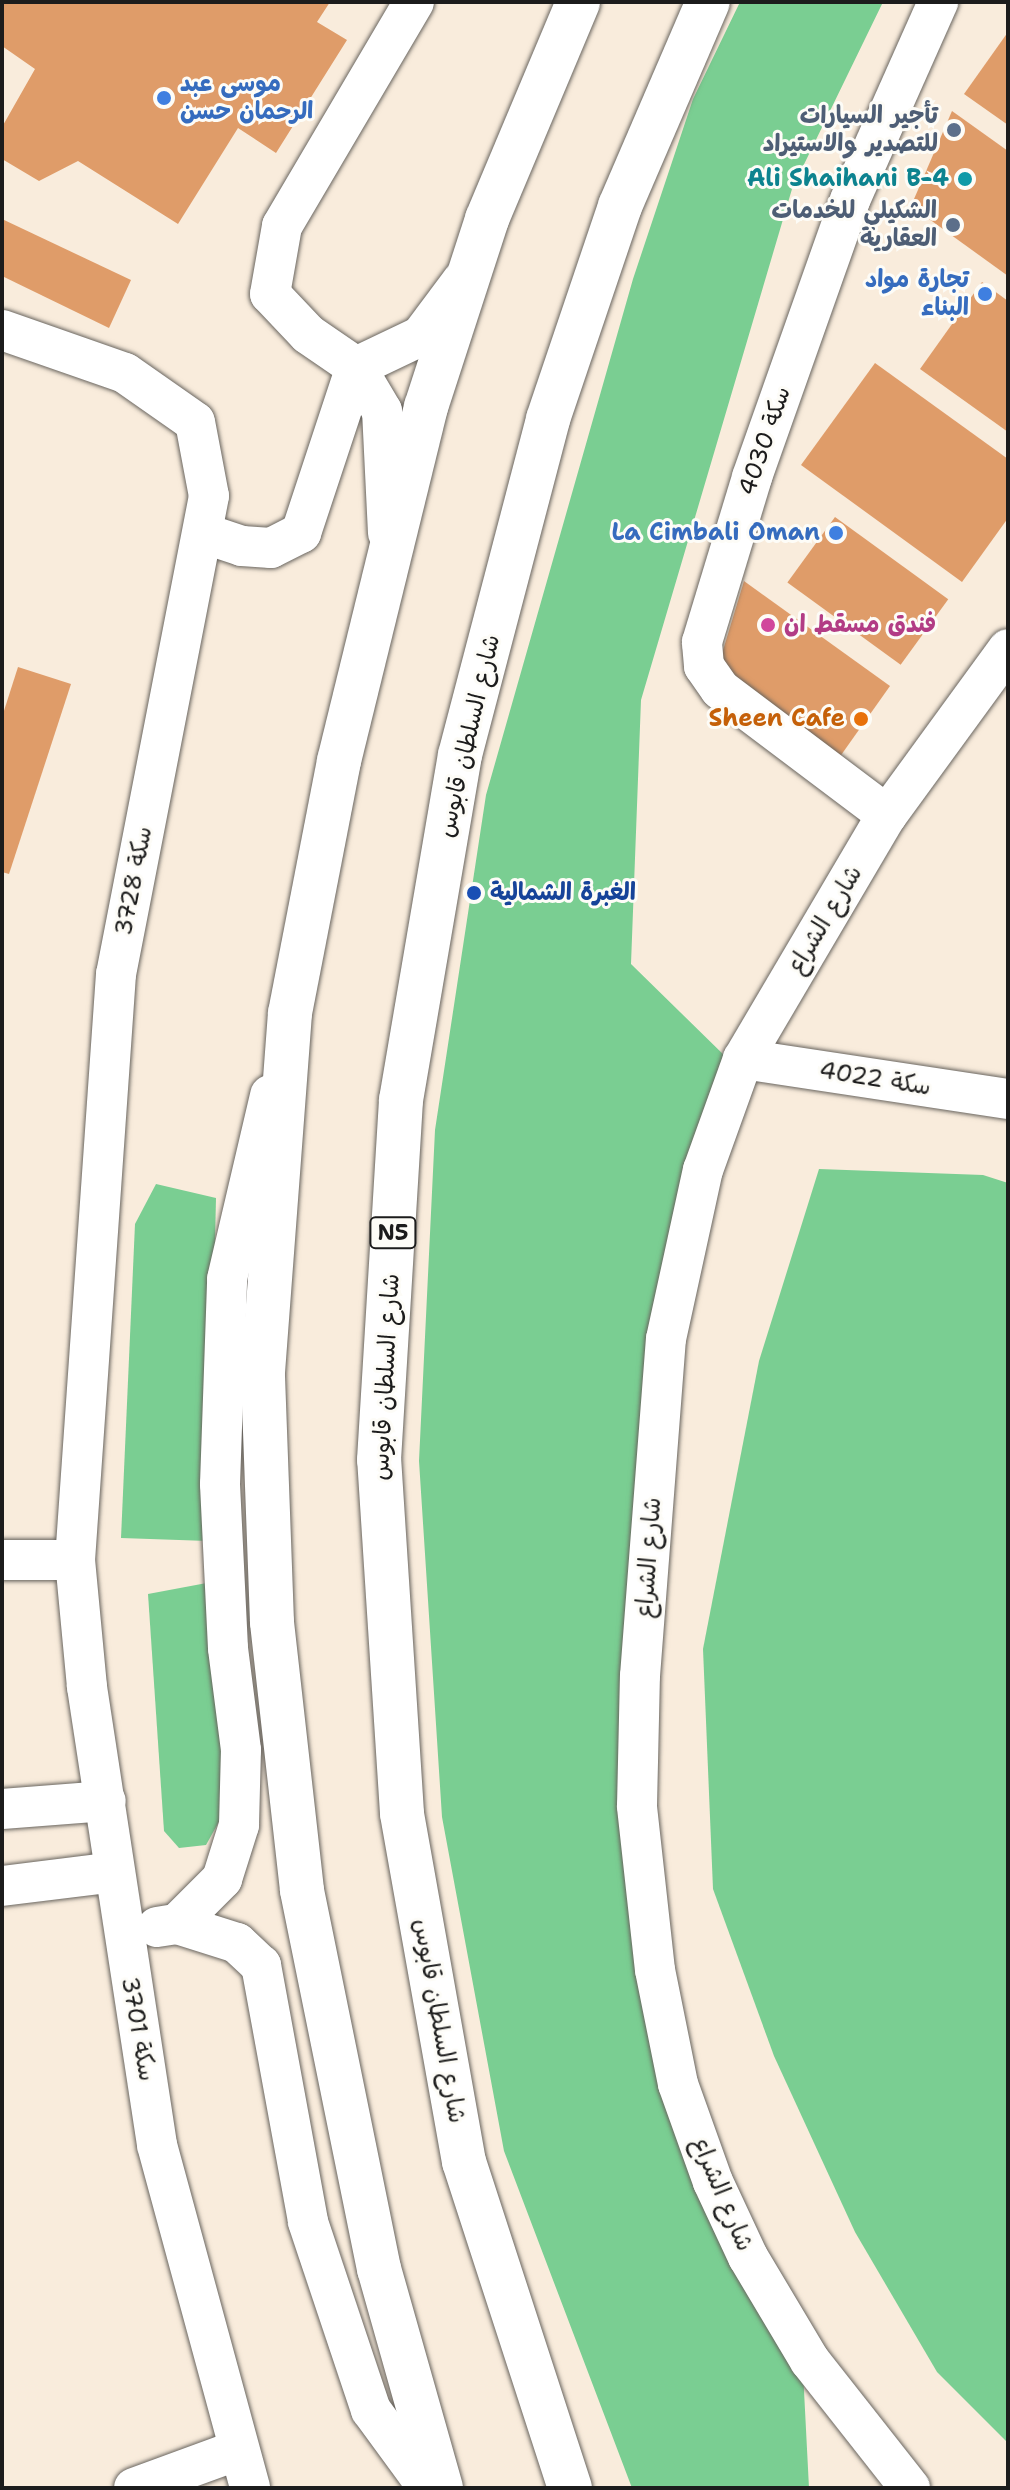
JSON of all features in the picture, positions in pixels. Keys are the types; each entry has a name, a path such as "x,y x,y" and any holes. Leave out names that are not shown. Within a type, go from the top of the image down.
{"highway":[{"path":"441,2488 379,2269 308,1920 272,1622 263,1372 290,1013 339,761 388,548 426,407 471,268 578,2"},
{"name":"شارع السلطان قابوس","path":"570,2488 464,2162 402,1813 379,1460 401,1100 460,755 548,419 620,206 708,2"}],"street":[{"path":"388,548 382,411 356,367 308,334 270,294 282,226 414,2"},
{"name":"سكة 4030","path":"887,815 720,689 704,666 702,642 752,477 850,200 938,2"},
{"path":"203,533 242,546 271,548 301,533 356,367 421,336 471,268"},
{"name":"سكة 3728","path":"2,330 125,373 195,422 209,496 116,974 75,1560"},
{"name":"شارع الشراع","path":"910,2488 810,2361 748,2257 713,2182 678,2084 655,1970 638,1791 640,1676 666,1339 703,1170 743,1059 887,815 1008,649"},
{"path":"177,1924 222,1879 239,1825 241,1750 228,1648 220,1484 227,1279 290,1013"},
{"name":"سكة 4022","path":"743,1059 1008,1099"},
{"path":"2,1560 75,1560"},
{"name":"سكة 3701","path":"75,1560 87,1687 106,1801 121,1932 157,2145 250,2488"},
{"path":"2,1809 106,1801"},
{"path":"2,1886 114,1872"},
{"path":"121,1932 177,1924 237,1943 261,1965 308,2222 371,2410 428,2488"},
{"path":"134,2488 238,2450"}],"green space":[{"path":"740,2 883,2 792,189 641,700 631,964 728,1059 689,1167 642,1970 803,2371 809,2488 632,2488 504,2151 442,1817 419,1461 435,1130 486,795 633,279 693,99"},
{"path":"819,1169 983,1175 1008,1183 1008,2443 937,2372 855,2232 774,2056 713,1889 703,1649 759,1361"},
{"path":"156,1184 216,1198 208,1541 121,1538 135,1224"},
{"path":"212,1582 225,1811 206,1845 179,1848 164,1831 148,1594"}],"building":[{"name":"موسى عبد الرحمان حسن","path":"2,2 330,2 317,22 347,40 276,153 238,128 178,224 78,161 39,181 2,159 2,127 35,69 2,46"},
{"path":"1008,32 1008,125 964,94"},
{"name":"Ali Shaihani B-4","path":"952,111 1008,151 1008,276 911,206"},
{"path":"2,219 131,280 109,328 2,276"},
{"path":"982,282 1008,301 1008,432 920,369"},
{"path":"875,363 1008,459 1008,518 962,582 801,465"},
{"path":"835,517 948,599 901,665 787,583"},
{"name":"فندق مسقط ان","path":"744,581 890,686 839,758 717,670"},
{"path":"18,667 71,684 9,874 2,872 2,717"}],"place":[{"name":"موسى عبد الرحمان حسن","path":"164,98"},
{"name":"تأجير السيارات للتصدير والاستيراد","path":"954,130"},
{"name":"Ali Shaihani B-4","path":"965,179"},
{"name":"الشكيلي للخدمات العقارية","path":"953,225"},
{"name":"تجارة مواد البناء","path":"985,294"},
{"name":"La Cimbali Oman","path":"836,533"},
{"name":"فندق مسقط ان","path":"768,625"},
{"name":"Sheen Cafe","path":"861,719"},
{"name":"الغبرة الشمالية","path":"474,893"}]}
